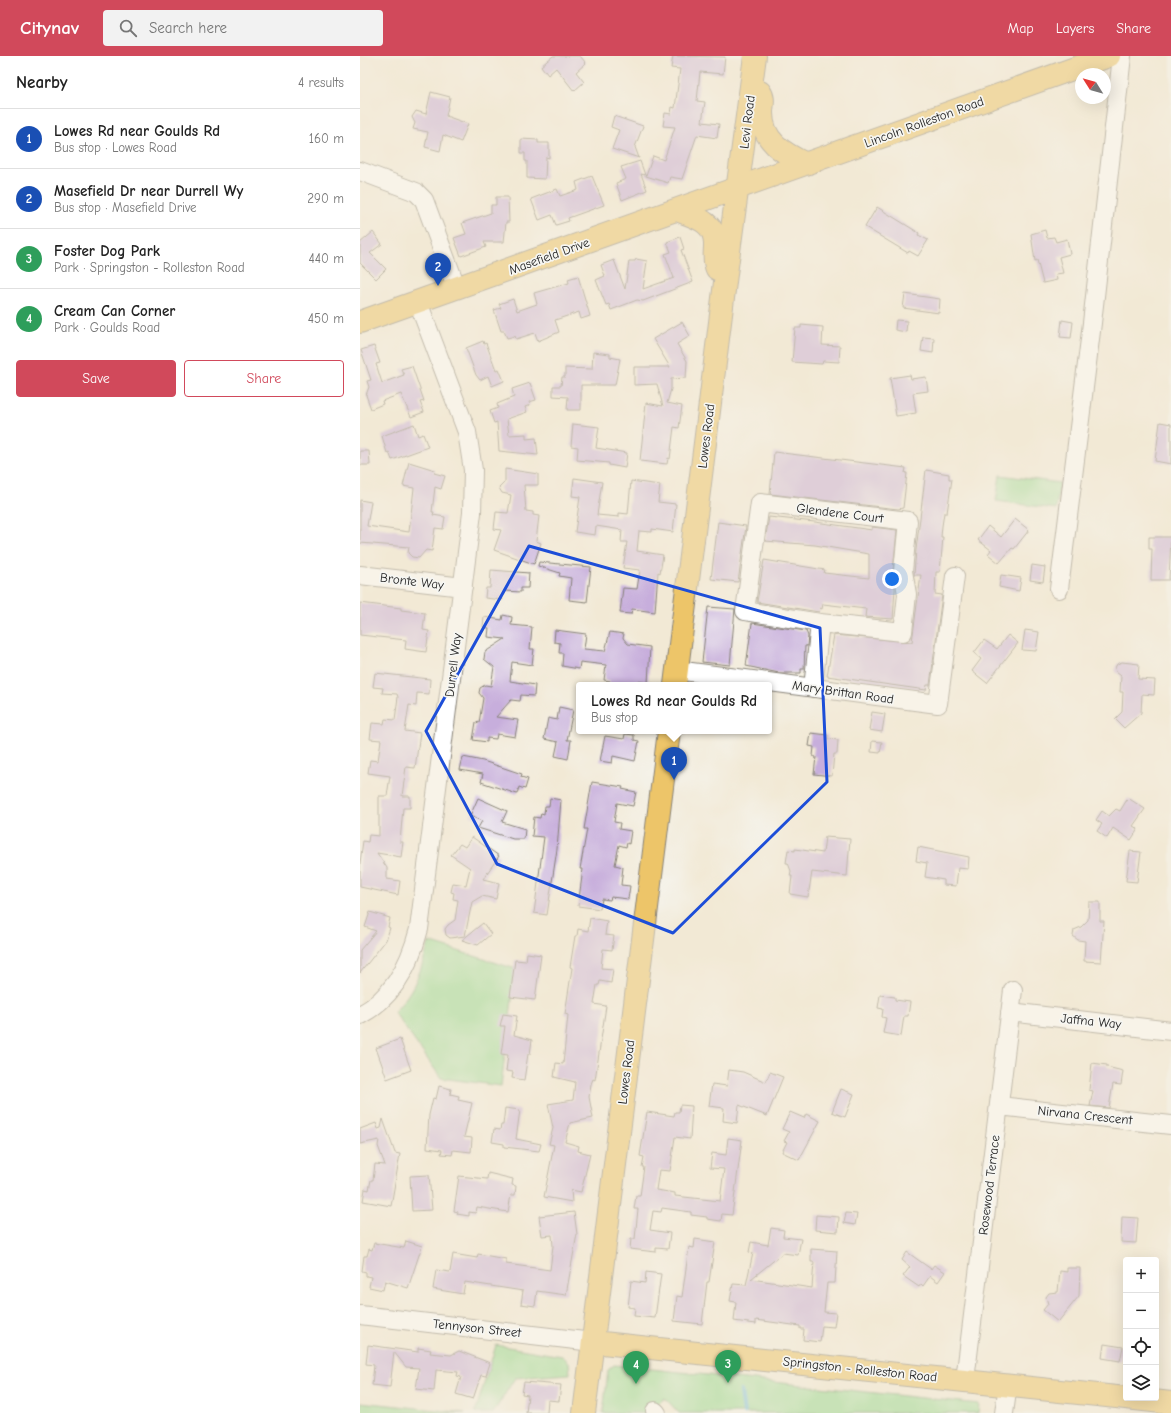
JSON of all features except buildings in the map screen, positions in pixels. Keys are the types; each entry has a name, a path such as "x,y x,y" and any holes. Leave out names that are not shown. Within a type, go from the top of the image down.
{"main road":[{"name":"Levi Road","path":"738,188 755,56"},
{"name":"Lincoln Rolleston Road","path":"738,188 1110,56"},
{"path":"752,79 764,97 763,125 766,135 775,146 784,153 806,164"},
{"name":"Masefield Drive","path":"360,322 738,188"},
{"name":"Lowes Road","path":"676,678 724,285 738,188"},
{"path":"677,210 703,220 714,233 714,261 724,285"},
{"name":"Lowes Road","path":"584,1413 669,734"},
{"name":"Springston - Rolleston Road","path":"593,1342 713,1353 1123,1398"},
{"name":"Springston - Rolleston Road","path":"1153,1401 1171,1403"}],"street":[{"path":"1059,589 1091,330 1122,56"},
{"path":"360,171 416,192 424,200 456,289"},
{"name":"Durrell Way","path":"360,1015 378,1002 404,972 414,950 419,929 463,587 474,489 471,450 467,432 418,302"},
{"name":"Glendene Court","path":"760,503 908,521 903,571 907,594 904,632 820,623 745,611 760,503"},
{"name":"Bronte Way","path":"360,575 463,587"},
{"name":"Mary Brittan Road","path":"772,685 813,688 938,704 955,576"},
{"path":"813,688 820,623"},
{"name":"Mary Brittan Road","path":"676,678 731,682"},
{"name":"Rosewood Terrace","path":"965,1380 1013,990"},
{"name":"Jaffna Way","path":"1010,1012 1171,1030"},
{"name":"Nirvana Crescent","path":"999,1106 1171,1125"},
{"name":"Tennyson Street","path":"360,1315 556,1336 593,1342"},
{"path":"1004,1413 1008,1385"}],"highlighted area":[{"path":"529,546 820,628 827,782 673,933 497,864 426,731"}],"green space":[{"path":"1000,475 1060,483 1056,509 996,501"},
{"path":"429,942 516,969 501,1086 441,1078 394,1012 407,996 416,980"},
{"path":"496,1345 562,1356 569,1362 570,1374 515,1378 493,1413 475,1413"},
{"path":"614,1365 979,1404 978,1413 679,1413 665,1398 646,1413 603,1413 608,1370"},
{"path":"360,1402 465,1413 360,1413"}],"waterway":[{"path":"741,1391 744,1413"}],"place":[{"name":"Masefield Dr near Durrell Wy","path":"438,286"},
{"name":"Lowes Rd near Goulds Rd","path":"674,780"},
{"name":"Foster Dog Park","path":"728,1383"},
{"name":"Cream Can Corner","path":"636,1384"}]}
